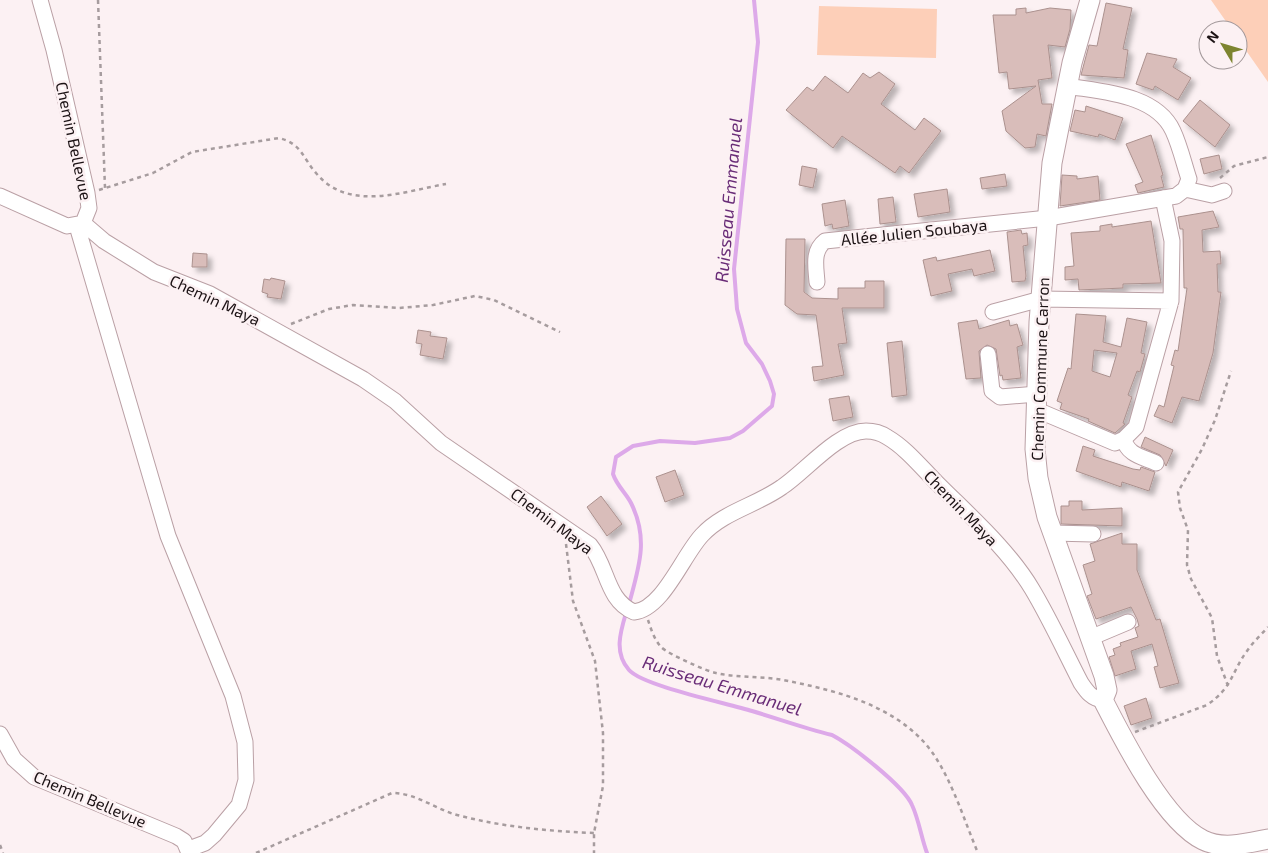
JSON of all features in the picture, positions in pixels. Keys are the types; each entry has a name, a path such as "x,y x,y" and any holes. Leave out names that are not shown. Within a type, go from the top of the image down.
{"street":[{"name":"Chemin Bellevue","path":"0,196 67,226 80,225 89,208 87,192 54,50 40,0"},
{"name":"Chemin Commune Carron","path":"1090,0 1067,86 1052,163 1041,299 1035,450 1038,478 1052,533 1104,676 1107,690 1103,700 1122,737 1162,801 1188,829 1204,840 1221,845 1268,839"},
{"path":"1048,218 1176,196 1184,189 1189,179 1173,132 1160,115 1142,103 1123,96 1067,86"},
{"path":"1184,189 1212,195 1224,192"},
{"path":"988,354 992,391 995,396 1037,402 1106,440 1115,442 1124,440 1136,427 1171,301 1172,241 1162,198"},
{"name":"Allée Julien Soubaya","path":"817,282 816,249 825,241 1048,218"},
{"path":"80,225 168,536 233,696 245,742 246,780 239,805 214,835 189,851"},
{"name":"Chemin Maya","path":"80,225 154,272 210,294 363,379 395,402 441,443 590,545 597,554 614,596 634,609 656,600 699,538 714,523 760,501 783,487 830,448 852,434 866,431 879,433 903,448 990,536 1011,560 1032,588 1088,694 1097,700 1103,700"},
{"path":"993,312 1041,299 1171,301"},
{"path":"1124,440 1129,452 1156,463"},
{"path":"1052,533 1093,534"},
{"path":"1090,638 1128,622"},
{"name":"Chemin Bellevue","path":"0,734 14,758 34,777 176,836 184,841 189,851"}],"path":[{"path":"98,0 105,188"},
{"path":"87,192 153,173 192,152 279,138 287,140 302,150 316,174 324,182 345,194 357,197 372,197 446,184"},
{"path":"1203,193 1234,166 1268,156"},
{"path":"276,329 329,309 353,305 399,308 433,305 475,296 494,300 560,332"},
{"path":"1228,686 1218,656 1212,618 1191,579 1187,565 1188,530 1180,508 1178,492 1202,449 1215,420 1231,371"},
{"path":"565,527 567,566 573,601 595,660 603,733 603,786 594,833 594,853"},
{"path":"634,609 662,648 714,673 782,680 830,691 873,704 899,720 924,742 941,766 978,853"},
{"path":"1122,737 1207,705 1228,686 1246,652 1268,627"},
{"path":"256,853 392,793 404,793 454,814 500,826 594,833"},
{"path":"0,845 3,853"}],"shaded area":[{"path":"1211,0 1268,0 1268,82 1248,53 1248,20 1225,20"},
{"path":"819,6 937,9 936,58 817,55"}],"building":[{"path":"1106,3 1132,8 1123,49 1128,50 1124,78 1081,75 1089,45 1097,46"},
{"path":"1026,8 1026,13 1050,8 1071,10 1070,29 1065,47 1048,45 1052,78 1038,80 1042,104 1052,104 1046,136 1037,134 1035,147 1025,148 1006,131 1002,111 1036,86 1009,89 1007,72 999,73 993,15 1016,15 1016,9"},
{"path":"1147,53 1177,59 1173,67 1191,78 1178,100 1155,86 1153,90 1136,84"},
{"path":"879,72 895,84 881,104 915,130 924,118 941,131 909,173 900,166 895,173 842,136 833,148 786,110 807,87 813,91 825,76 848,93 863,73 870,78"},
{"path":"1200,100 1230,125 1215,147 1183,121"},
{"path":"1086,106 1123,118 1115,140 1099,134 1098,137 1070,131 1075,110 1085,112"},
{"path":"1151,135 1163,175 1161,176 1164,187 1138,193 1135,185 1143,182 1126,144"},
{"path":"1219,155 1222,169 1204,174 1200,159"},
{"path":"802,166 817,169 813,188 799,185"},
{"path":"1005,174 1007,186 982,189 980,178"},
{"path":"1062,175 1077,176 1077,179 1098,176 1100,200 1060,206"},
{"path":"947,189 950,212 918,217 914,194"},
{"path":"893,197 896,222 880,224 878,199"},
{"path":"845,200 849,226 833,229 832,224 825,226 822,204"},
{"path":"1213,211 1219,227 1202,230 1203,252 1220,251 1221,264 1217,264 1218,292 1221,292 1213,353 1199,401 1182,397 1172,423 1154,416 1159,405 1164,407 1174,366 1171,365 1175,350 1178,351 1187,288 1184,288 1183,229 1180,229 1178,217"},
{"path":"1151,221 1161,283 1123,284 1123,288 1079,290 1078,279 1065,280 1065,267 1074,266 1071,233 1100,231 1100,226 1112,224 1112,227"},
{"path":"1021,230 1022,234 1027,233 1028,245 1023,246 1026,276 1025,281 1012,282 1007,232"},
{"path":"786,239 805,239 804,292 812,298 838,299 838,288 865,288 865,281 884,281 884,308 842,308 847,343 838,344 844,375 814,381 812,367 823,366 816,315 797,314 785,305"},
{"path":"990,250 995,271 974,276 972,269 948,274 952,291 931,296 923,260 936,257 937,261"},
{"path":"193,253 207,254 207,267 192,267"},
{"path":"271,278 285,281 281,299 267,297 268,294 262,292 264,279 270,280"},
{"path":"1076,314 1106,316 1103,342 1121,347 1127,318 1147,322 1141,353 1145,354 1140,372 1137,371 1128,395 1132,397 1123,423 1125,424 1115,433 1088,421 1089,419 1060,409 1062,403 1057,401 1068,368 1071,369","holes":["1094,350 1117,353 1110,377 1092,371"]},
{"path":"977,320 979,329 1009,320 1010,326 1017,324 1023,345 1017,347 1021,378 1003,380 1002,375 1000,376 996,349 987,345 979,351 981,378 966,379 958,323"},
{"path":"418,330 431,332 430,336 447,338 443,359 420,355 422,344 416,343"},
{"path":"902,341 907,395 892,397 887,343"},
{"path":"849,396 853,417 833,421 829,399"},
{"path":"1145,437 1173,450 1166,466 1160,455 1141,447"},
{"path":"1083,446 1095,450 1093,456 1133,469 1140,470 1141,467 1155,472 1149,491 1122,482 1121,487 1076,471"},
{"path":"675,470 684,495 665,502 656,477"},
{"path":"601,496 622,524 607,536 587,507"},
{"path":"1069,501 1082,501 1082,510 1122,508 1122,526 1061,524 1061,506 1069,506"},
{"path":"1122,533 1122,544 1137,544 1137,570 1156,620 1160,619 1179,683 1160,688 1154,667 1158,666 1152,644 1131,651 1136,669 1115,676 1109,657 1115,655 1113,649 1121,646 1120,643 1138,637 1135,628 1139,626 1137,619 1131,607 1096,619 1087,596 1092,594 1083,565 1095,561 1090,544"},
{"path":"1146,698 1152,718 1131,725 1124,706"}],"waterway":[{"name":"Ruisseau Emmanuel","path":"629,604 639,565 640,529 631,503 613,474 616,457 633,446 660,441 695,443 730,438 743,431 772,406 774,394 770,381 762,364 746,343 737,309 734,269 758,42 754,0"},
{"name":"Ruisseau Emmanuel","path":"626,613 620,635 620,650 621,657 629,670 637,676 667,688 752,711 832,735 841,740 888,777 907,797 912,805 927,853"}]}
